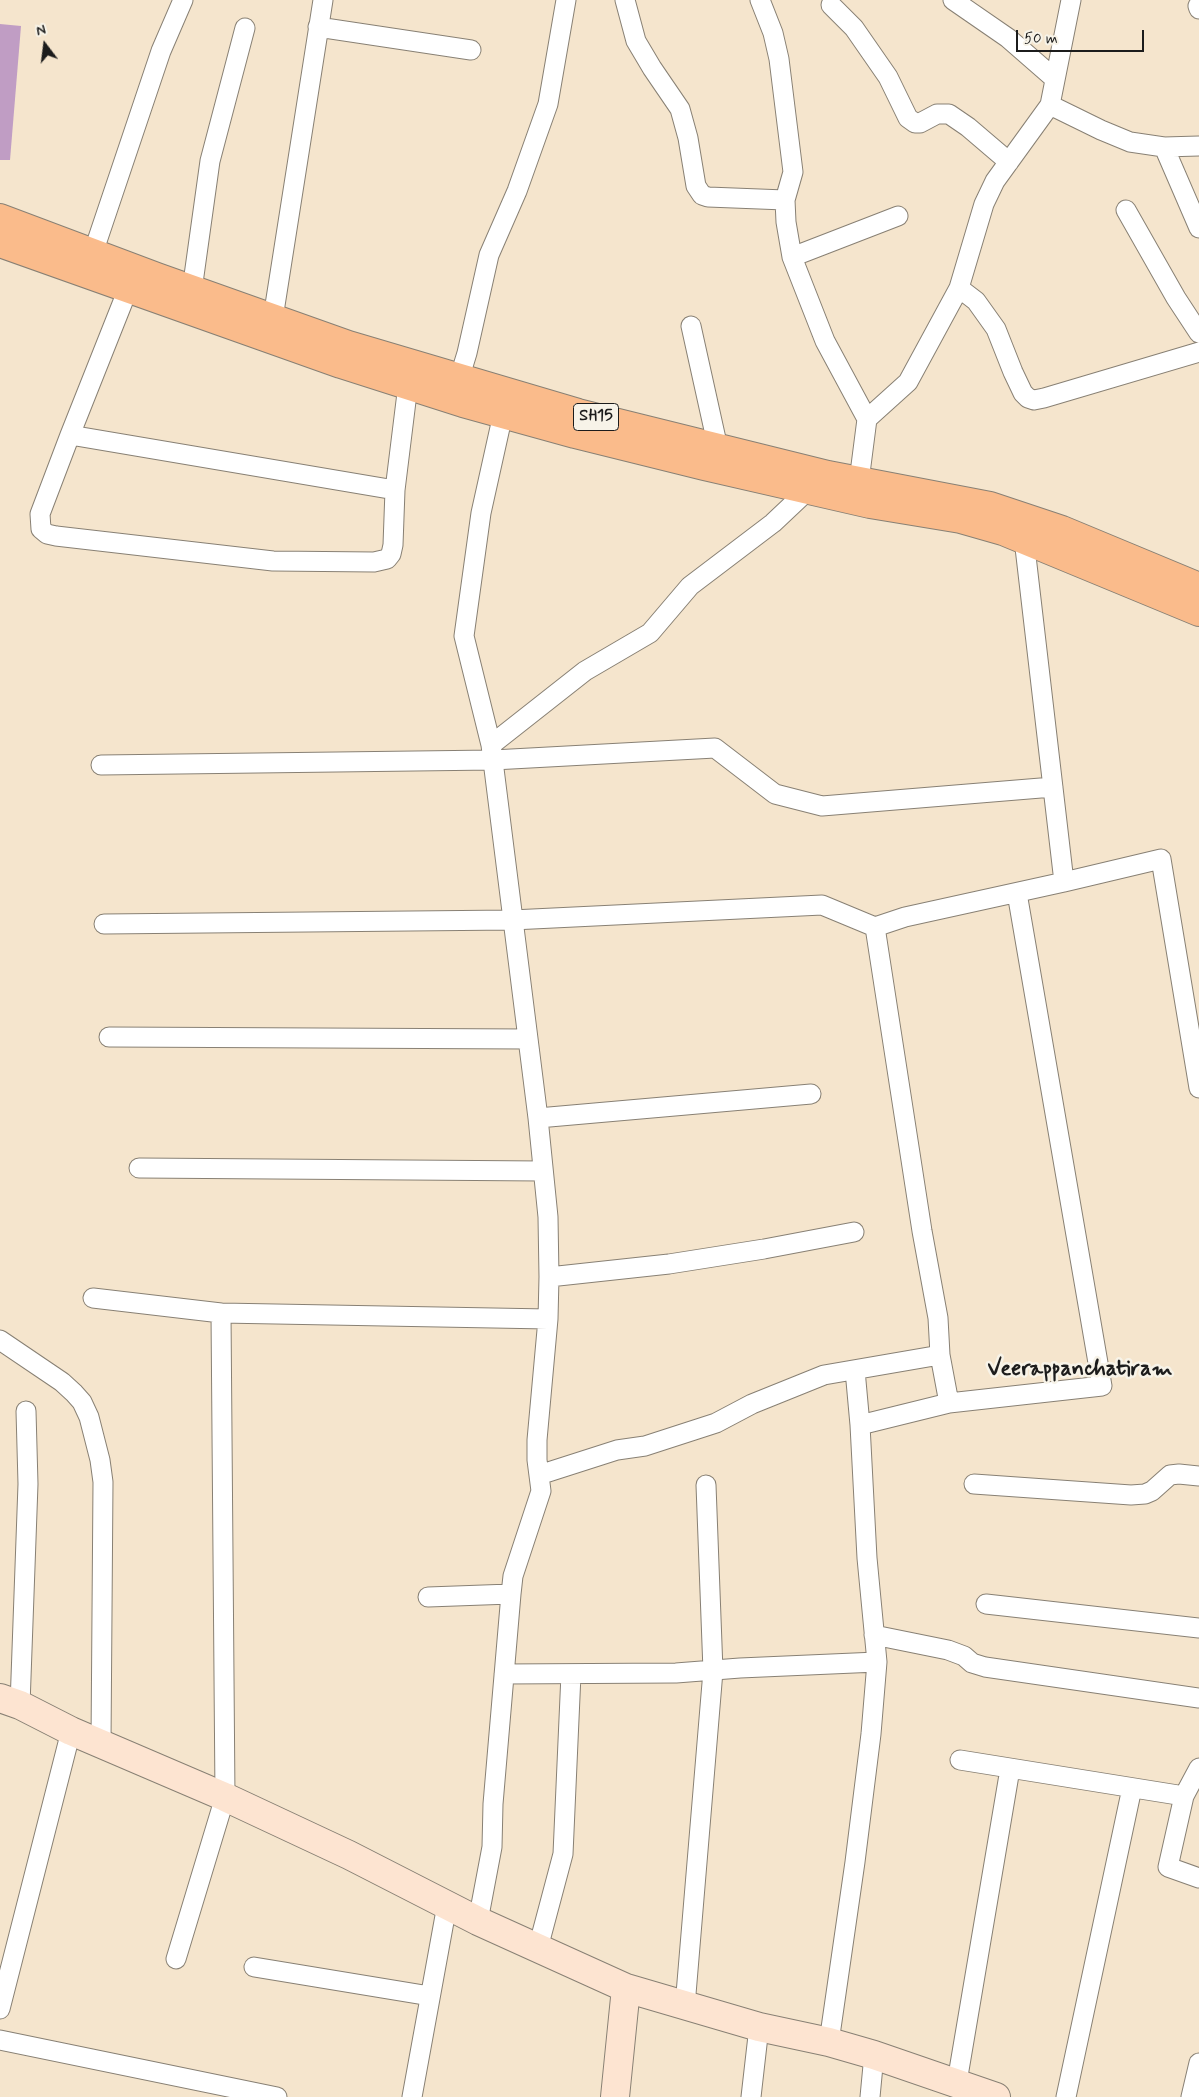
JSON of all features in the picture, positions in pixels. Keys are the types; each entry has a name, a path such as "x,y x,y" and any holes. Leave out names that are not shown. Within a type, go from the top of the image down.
{"main road":[{"name":"SH15","path":"0,218 192,290 348,345 456,388 503,414 575,434 808,490 870,504 961,519 1024,539 1199,612"},
{"name":"SH15","path":"0,243 341,364 408,385 456,388 578,413 828,475 990,506 1062,530 1199,587"}],"street":[{"path":"93,253 161,51 183,0"},
{"path":"273,318 323,0"},
{"path":"456,388 468,353 489,255 516,191 548,104 566,0"},
{"path":"625,0 636,41 680,109 688,138 696,186 702,195 708,197 785,200"},
{"path":"760,0 773,33 779,59 793,172 785,200 786,222 792,257 825,341 867,419 859,481"},
{"path":"954,0 1008,38 1055,79"},
{"path":"867,419 908,382 959,288 984,204 995,181 1050,105 1071,0"},
{"path":"831,5 854,28 888,77 908,118 920,124 937,114 949,114 968,127 1009,162"},
{"path":"318,27 471,50"},
{"path":"192,290 210,161 245,28"},
{"path":"1050,105 1130,142 1164,147 1199,146"},
{"path":"1164,147 1199,228"},
{"path":"1126,210 1176,298 1199,332"},
{"path":"792,257 898,216"},
{"path":"959,288 976,301 996,329 1023,393 1028,398 1034,400 1199,352"},
{"path":"128,289 40,514 39,523 41,529 47,534 273,561 381,561 391,554 393,545 394,490 408,385"},
{"path":"691,326 718,448"},
{"path":"478,1921 492,1847 493,1804 513,1576 541,1491 537,1440 548,1319 549,1278 548,1217 538,1118 492,752 464,636 482,513 503,414"},
{"path":"70,435 394,490"},
{"path":"492,752 585,671 650,633 690,586 773,523 808,490"},
{"path":"1024,539 1064,882"},
{"path":"101,765 492,752 715,748 775,794 822,806 1053,787"},
{"path":"104,924 512,920 822,905 875,927 905,918 1161,859 1199,1088"},
{"path":"860,1425 949,1403 1102,1386 1017,893"},
{"path":"875,927 922,1230 938,1318 940,1355 949,1403"},
{"path":"110,1037 528,1039"},
{"path":"538,1118 811,1094"},
{"path":"139,1168 542,1170"},
{"path":"549,1278 669,1264 854,1232"},
{"path":"93,1298 221,1312 548,1319"},
{"path":"176,1959 225,1797 221,1312"},
{"path":"0,1340 62,1382 74,1393 82,1402 96,1446 103,1482 101,1743"},
{"path":"539,1475 618,1450 645,1446 716,1423 752,1404 824,1375 940,1355"},
{"path":"828,2042 855,1862 871,1734 877,1662 867,1558 855,1370"},
{"path":"26,1411 28,1484 10,1702 71,1731 225,1797 349,1855 478,1921 626,1988 759,2027 828,2042 957,2082 996,2097"},
{"path":"974,1484 1131,1495 1146,1494 1170,1475 1199,1476"},
{"path":"685,2006 713,1671 706,1485"},
{"path":"428,1597 511,1594"},
{"path":"986,1604 1199,1628"},
{"path":"874,1635 948,1650 964,1656 972,1663 985,1667 1199,1698"},
{"path":"504,1674 713,1671 740,1668 877,1662"},
{"path":"538,1948 562,1854 571,1674"},
{"path":"0,2009 71,1731"},
{"path":"960,1760 1184,1796"},
{"path":"1199,1768 1184,1796 1168,1867 1199,1878"},
{"path":"957,2082 1010,1769"},
{"path":"1066,2097 1132,1788"},
{"path":"412,2097 447,1905"},
{"path":"254,1967 430,1996"},
{"path":"615,2097 626,1988"},
{"path":"751,2097 759,2027"},
{"path":"0,2040 277,2097"},
{"path":"870,2097 874,2056"},
{"path":"1191,2097 1199,2063"}],"building":[{"path":"0,24 21,26 10,160 0,160"}],"district":[{"name":"Veerappanchatiram","path":"1080,1370"}]}
